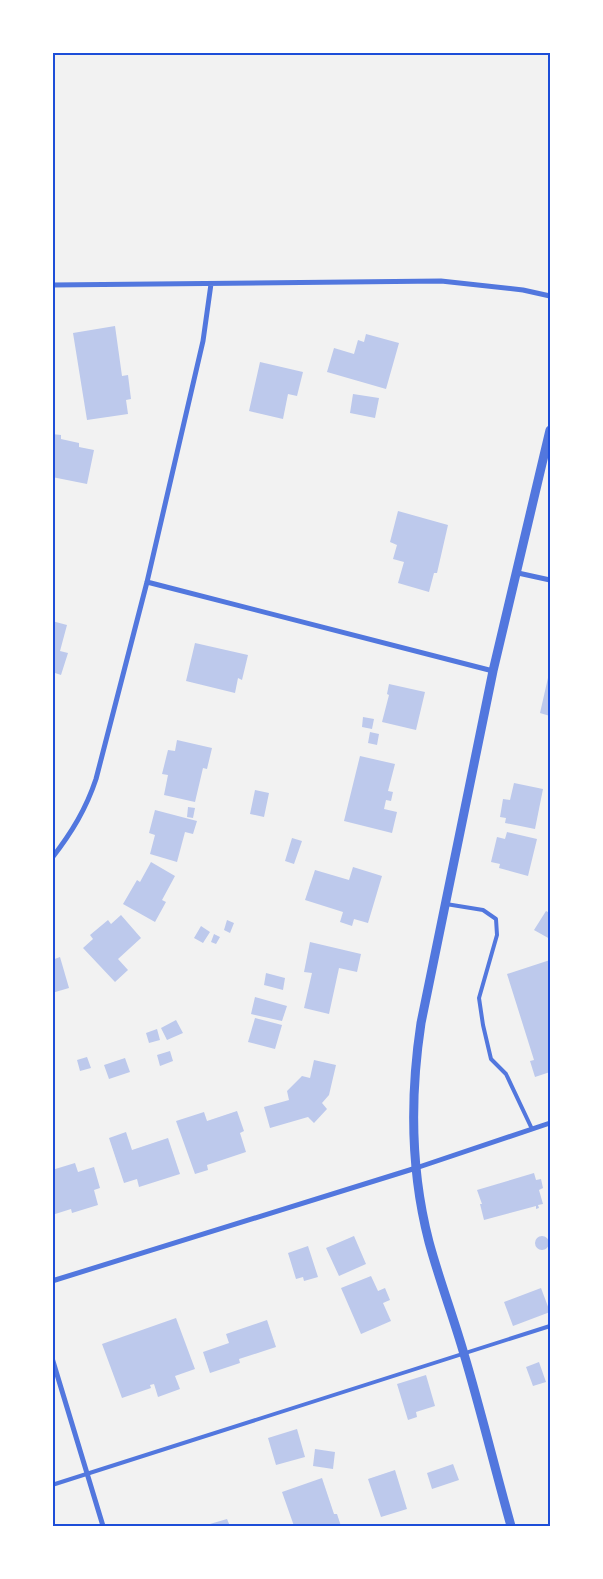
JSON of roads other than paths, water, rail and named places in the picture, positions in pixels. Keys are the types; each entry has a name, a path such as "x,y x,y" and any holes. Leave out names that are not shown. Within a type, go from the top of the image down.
{"street":[{"path":"52,285 441,281 523,290 550,296"},
{"path":"52,858 73,830 90,797 147,582 203,341 211,284"},
{"path":"511,1526 464,1354 429,1242 420,1205 412,1126 415,1064 421,1023 494,671 550,430"},
{"path":"518,573 550,580"},
{"path":"147,582 494,671"},
{"path":"52,1281 416,1168 550,1123"},
{"path":"52,1358 102,1526"}],"lane":[{"path":"446,904 483,910 496,919 497,936 479,998 482,1025 490,1059 506,1074 532,1129"},
{"path":"52,1484 550,1326"}]}
